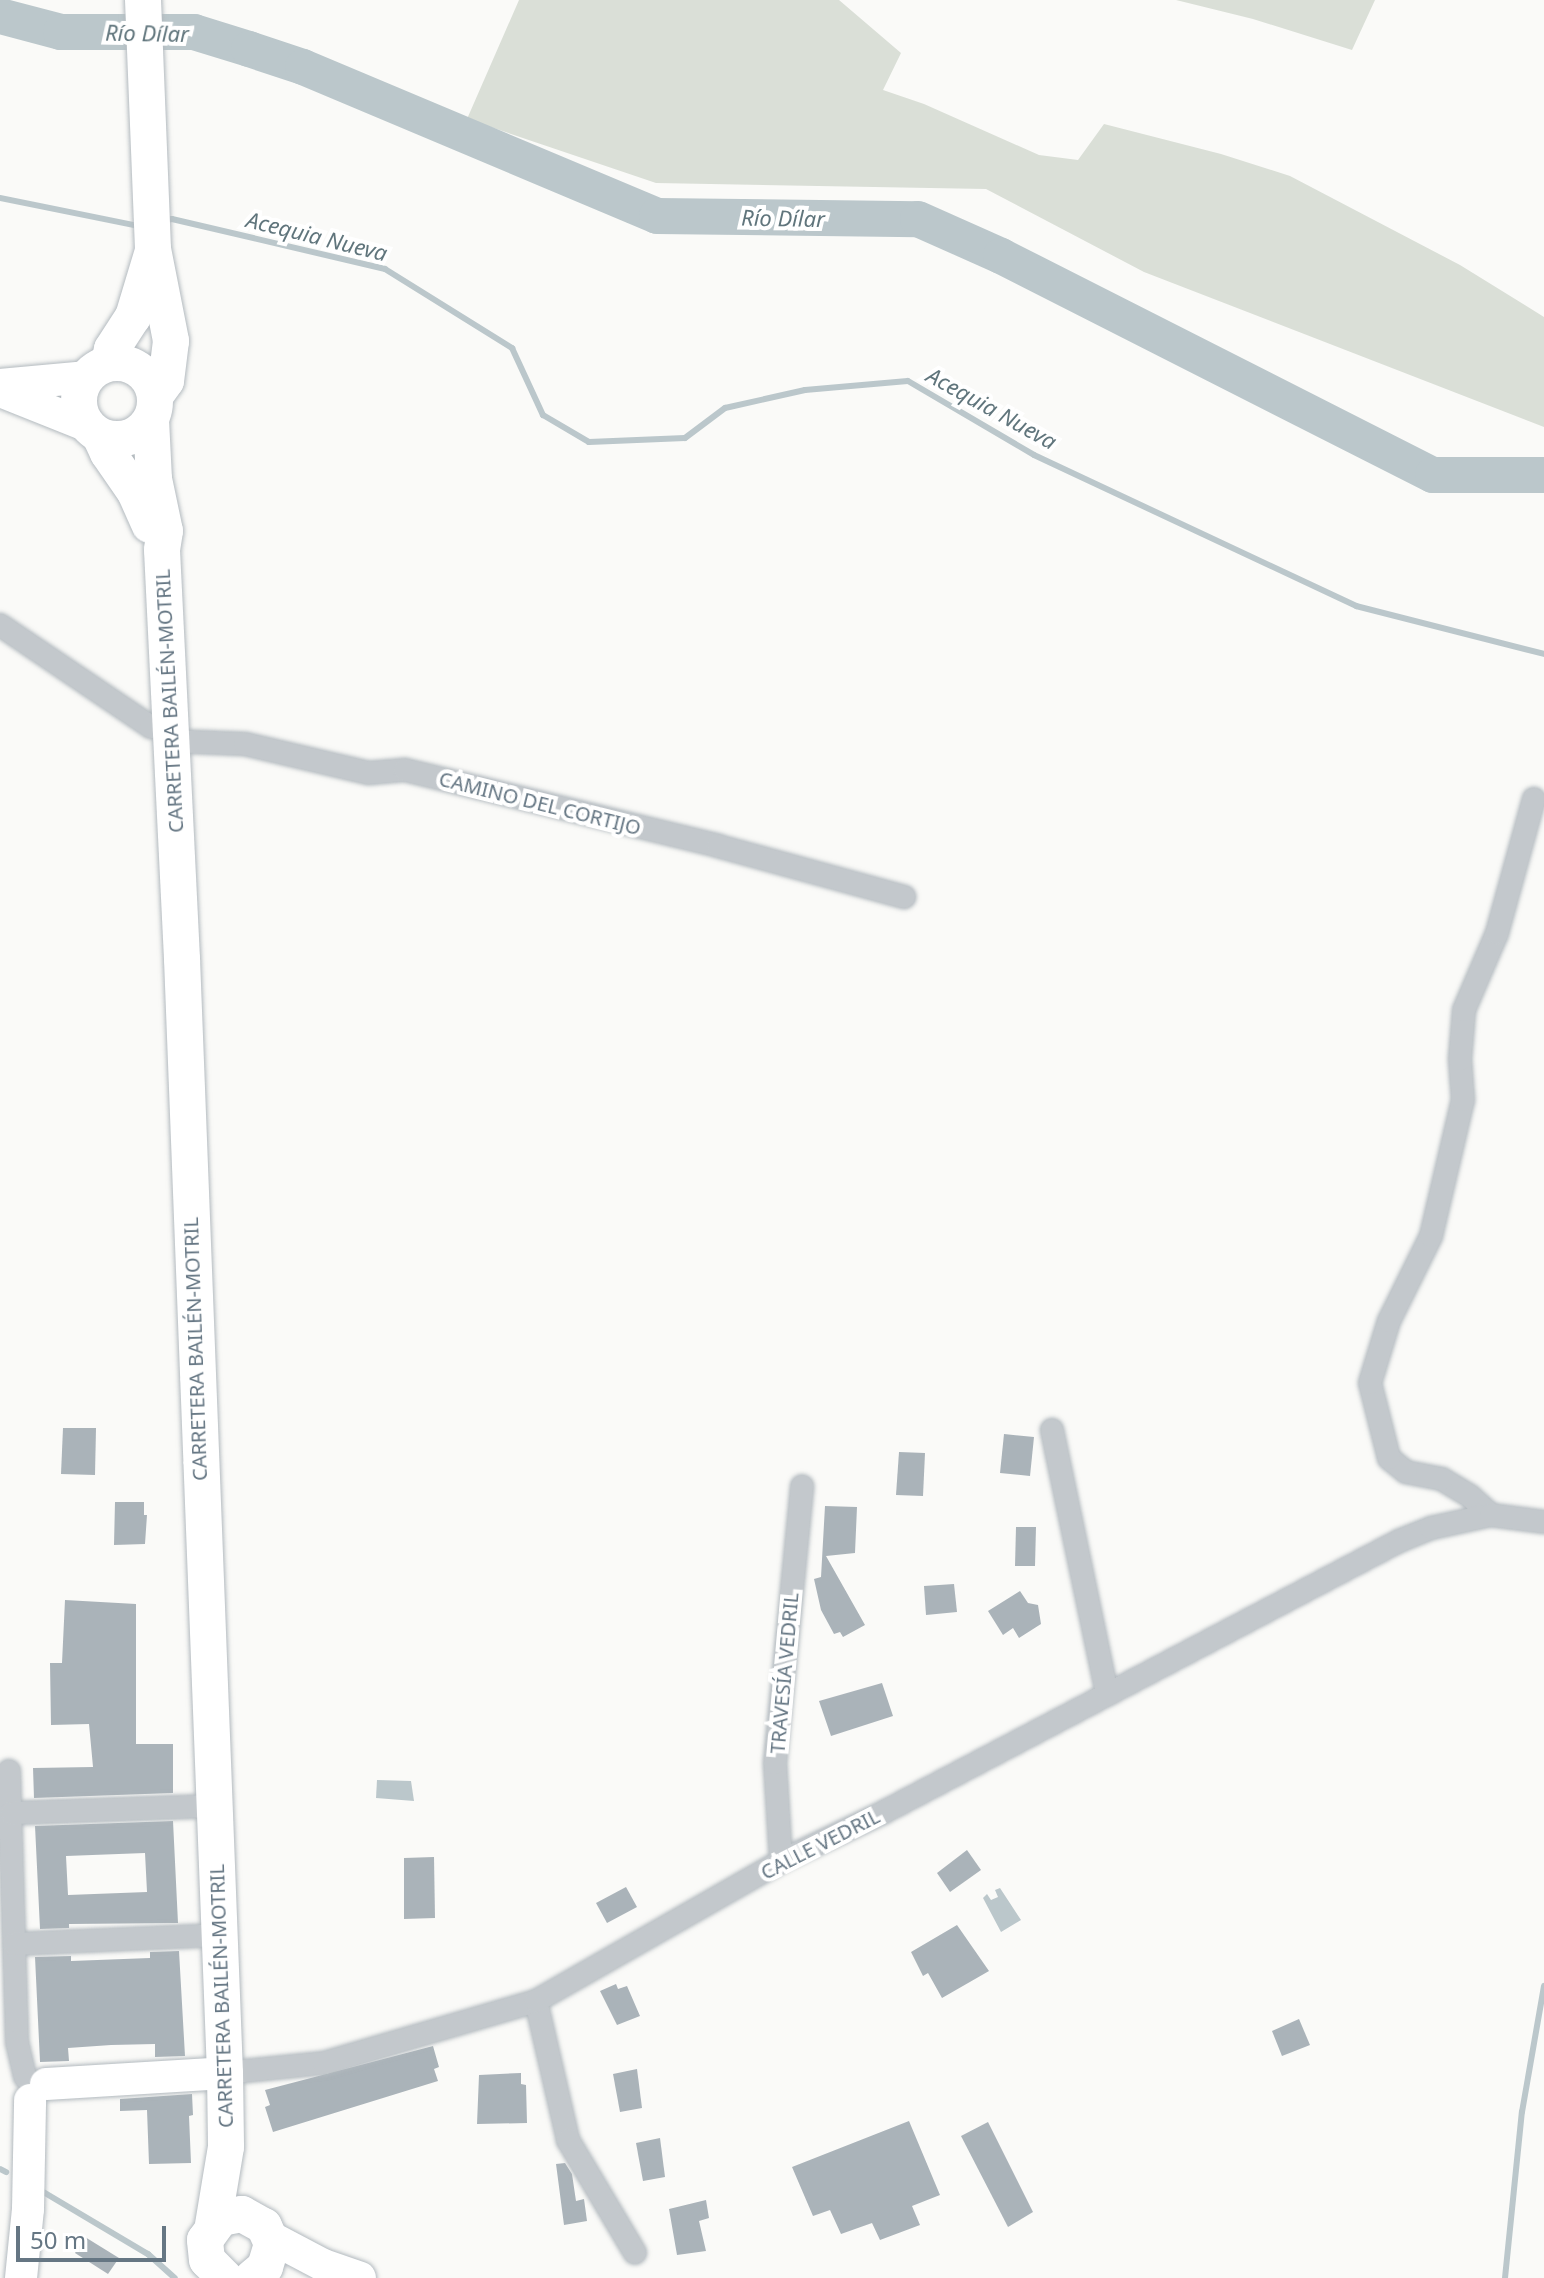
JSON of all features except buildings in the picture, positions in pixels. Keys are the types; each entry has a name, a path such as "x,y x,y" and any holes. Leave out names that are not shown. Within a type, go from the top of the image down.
{"main road":[{"path":"143,0 153,244 171,341 166,381 153,408 128,438 94,431 79,402 133,317 153,244"},
{"path":"99,370 126,363 139,369 150,379 153,408"},
{"name":"CARRETERA BAILÉN-MOTRIL","path":"153,408 153,475 165,531 162,550 225,2073 226,2147 213,2225 204,2247 207,2260 219,2276"},
{"name":"CARRETERA BAILÉN-MOTRIL","path":"94,431 135,492 162,550"},
{"name":"CARRETERA BAILÉN-MOTRIL","path":"226,2147 259,2250"},
{"path":"213,2225 232,2214 259,2250"}],"street":[{"path":"0,388 99,370"},
{"path":"0,388 94,431"},
{"name":"CAMINO DEL CORTIJO","path":"0,625 151,727 171,734 245,744 369,773 405,770 718,846 904,897"},
{"path":"1491,1515 1470,1496 1442,1479 1406,1472 1389,1458 1370,1383 1389,1321 1431,1236 1463,1100 1460,1059 1464,1010 1497,933 1534,799"},
{"path":"1052,1430 1107,1694"},
{"name":"TRAVESÍA VEDRIL","path":"781,1861 775,1763 802,1486"},
{"name":"CALLE VEDRIL","path":"225,2073 324,2063 536,2001 781,1861 884,1812 1399,1541 1431,1528 1491,1515 1544,1522"},
{"path":"9,1771 14,1944 8,2040 34,2087 21,2278"},
{"path":"12,1813 215,1806"},
{"path":"14,1944 218,1935"},
{"path":"536,2001 568,2140 635,2253"},
{"path":"34,2087 225,2073"},
{"path":"259,2250 323,2265 360,2278"}],"shaded area":[{"path":"519,0 839,0 901,53 883,90 924,104 1039,155 1078,160 1104,124 1221,154 1290,176 1460,265 1544,317 1544,427 1144,272 986,189 656,183 467,119"},
{"path":"1176,0 1375,0 1352,50 1253,19"},
{"path":"377,1780 411,1781 414,1801 376,1798"},
{"path":"1000,1888 1021,1920 1001,1932 983,1898 987,1894 991,1900 998,1897 995,1890"}],"waterway":[{"name":"Río Dílar","path":"0,16 61,32 194,32 303,67 657,216 918,219 1001,256 1433,475 1544,475"},
{"name":"Acequia Nueva","path":"0,198 139,226"},
{"name":"Acequia Nueva","path":"162,221 172,219 385,269 512,348 543,415 589,442 685,438 725,408 805,390 908,381 1034,455 1356,606 1544,654"},
{"path":"1505,2278 1522,2112 1544,1986"},
{"path":"0,2169 6,2172"},
{"path":"40,2190 148,2254 175,2278"}]}
